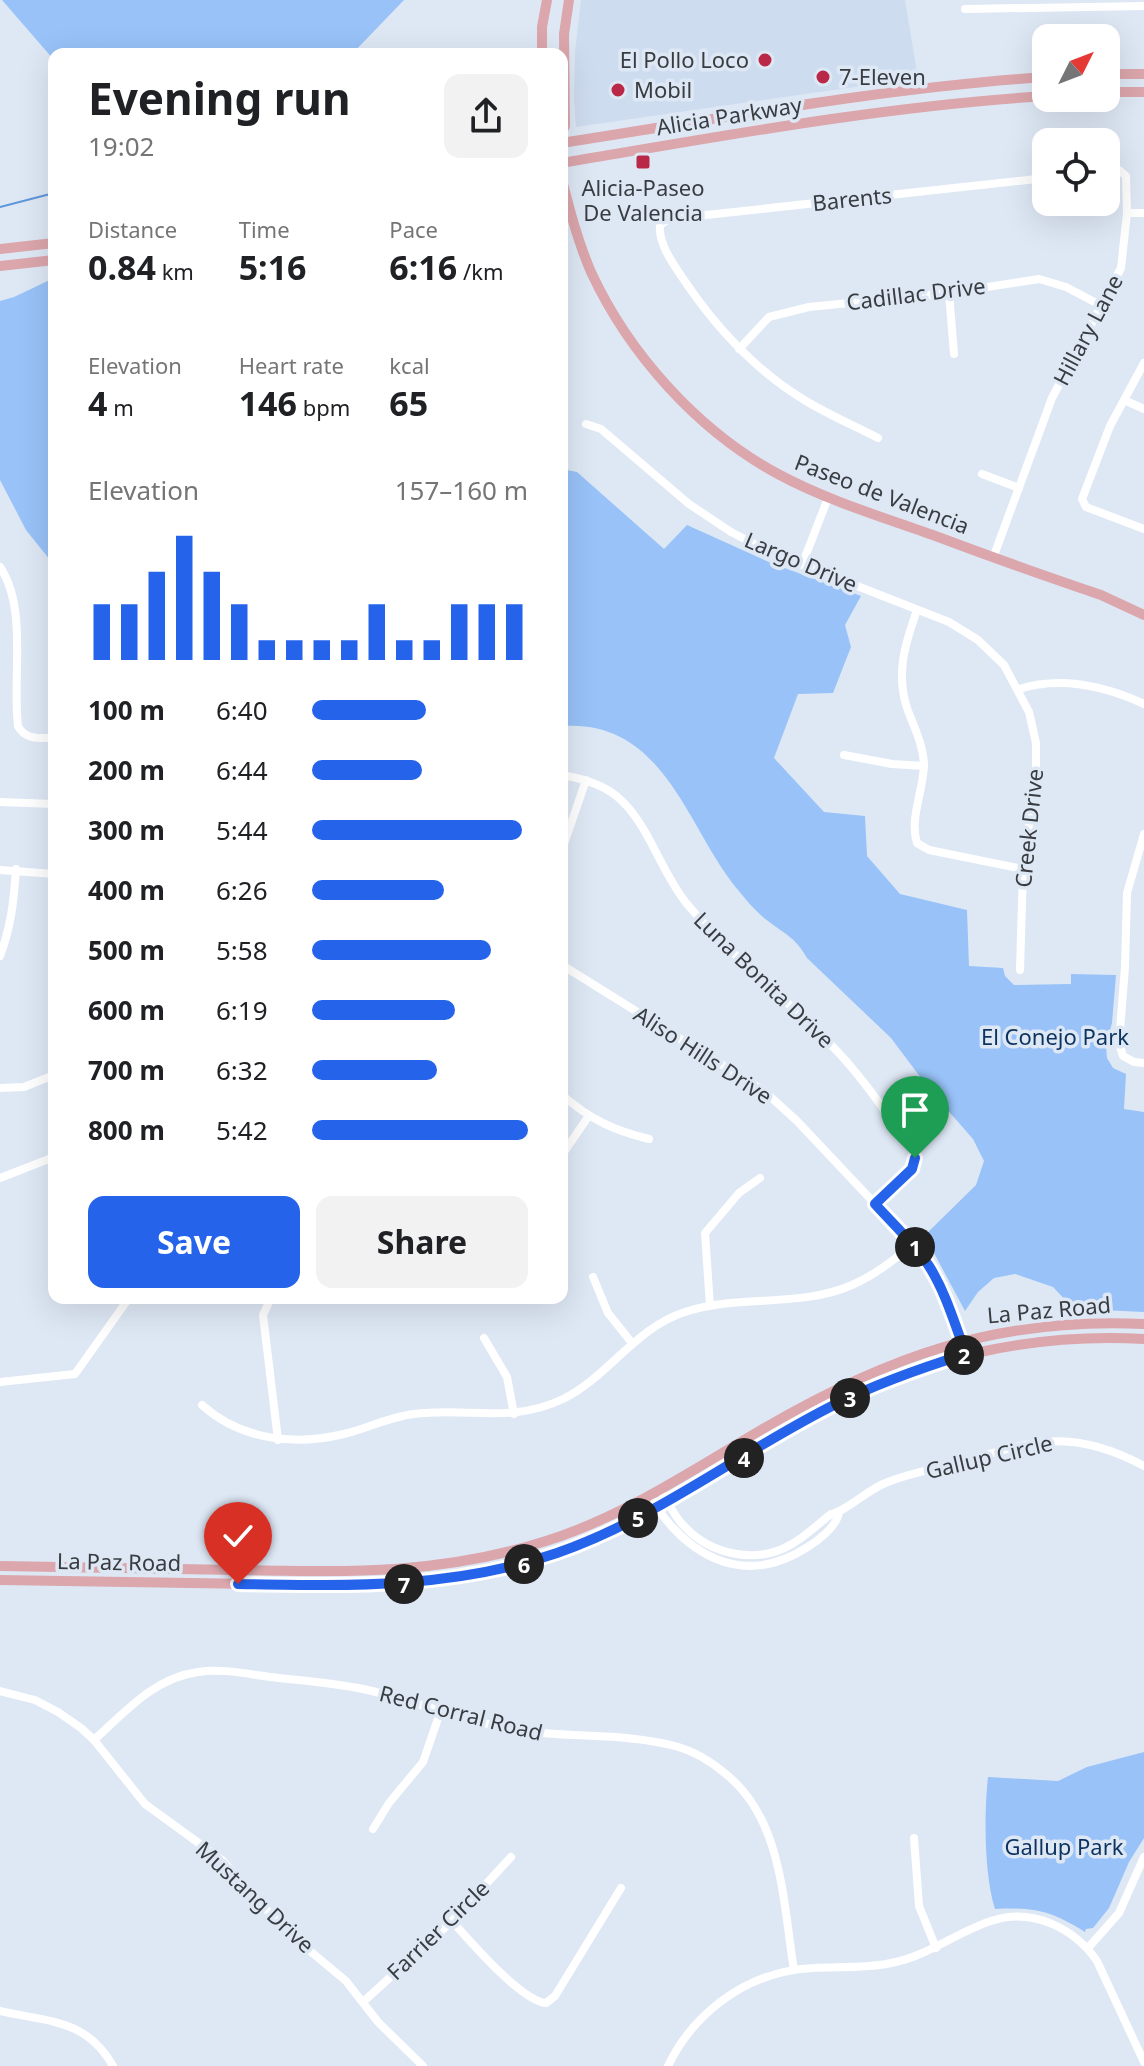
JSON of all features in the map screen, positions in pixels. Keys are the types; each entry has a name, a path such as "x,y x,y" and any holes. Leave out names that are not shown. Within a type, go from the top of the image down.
{"main road":[{"path":"542,48 547,0"},
{"path":"561,0 568,6 564,48"},
{"path":"1120,74 1144,74"},
{"name":"Alicia Parkway","path":"568,142 811,104 1032,78"},
{"path":"1120,92 1144,92"},
{"name":"Alicia Parkway","path":"568,162 813,123 935,106 1032,97"},
{"path":"811,104 813,123"},
{"name":"Paseo de Valencia","path":"568,204 592,273 627,334 677,396 725,440 778,475 828,498 1101,595 1144,615"},
{"path":"0,249 48,244"},
{"path":"0,266 48,261"},
{"name":"La Paz Road","path":"0,1566 355,1572 427,1568 486,1558 550,1540 609,1517 829,1392 902,1360 961,1340 1057,1326 1144,1324"},
{"name":"La Paz Road","path":"0,1580 357,1586 427,1583 491,1572 559,1553 625,1525 834,1405 894,1378 966,1354 1043,1341 1144,1339"}],"street":[{"path":"965,9 1144,6"},
{"name":"Hillary Lane","path":"993,558 1052,398 1121,268 1127,213 1126,176 1120,171"},
{"name":"Barents","path":"739,349 704,310 659,236 660,225 669,219 1032,180"},
{"path":"1127,213 1144,213"},
{"name":"Cadillac Drive","path":"739,349 769,317 809,307 949,293 1039,279 1066,287 1102,306"},
{"path":"949,293 954,354"},
{"path":"739,349 764,372 806,401 878,438"},
{"path":"1144,363 1110,426 1082,499 1086,507 1144,529"},
{"path":"1124,400 1144,409"},
{"name":"Largo Drive","path":"586,424 601,429 689,504 731,532 768,551 949,622 978,640 1004,665 1019,689"},
{"path":"982,474 1019,488"},
{"path":"802,565 828,498"},
{"path":"0,567 13,595 18,726 28,736 48,738"},
{"path":"917,610 901,662 902,686 922,747 924,766 917,843 929,850 1023,869"},
{"path":"1019,689 1079,684 1106,689 1144,704"},
{"name":"Creek Drive","path":"1019,689 1029,712 1036,743 1036,771 1023,869 1020,970"},
{"path":"844,755 924,766"},
{"name":"Luna Bonita Drive","path":"568,776 605,788 623,801 684,900 742,963 834,1048 910,1145 915,1158 912,1169 875,1204"},
{"path":"568,832 586,780"},
{"path":"0,802 48,804"},
{"path":"1144,834 1127,893 1119,1043 1123,1056 1144,1063"},
{"path":"0,956 13,912 16,869"},
{"path":"0,870 48,873"},
{"name":"Aliso Hills Drive","path":"568,969 764,1091 797,1121 913,1244 943,1293 966,1354"},
{"path":"0,1088 24,1087 48,1077"},
{"path":"568,1100 588,1117 623,1133 649,1139"},
{"path":"568,1146 588,1117"},
{"path":"0,1178 48,1159"},
{"path":"710,1306 705,1233 739,1193 760,1178"},
{"path":"202,1405 218,1420 252,1434 278,1440 328,1437 415,1413 514,1414 539,1408 585,1386 648,1330 671,1317 710,1306 808,1296 841,1289 870,1276 913,1244"},
{"path":"593,1277 608,1313 632,1343"},
{"path":"0,1382 75,1374 125,1304"},
{"path":"268,1304 263,1315 278,1440"},
{"path":"484,1338 507,1377 514,1414"},
{"name":"Gallup Circle","path":"649,1495 676,1533 700,1553 746,1566 774,1563 810,1546 837,1521 839,1513 853,1500 891,1480 1032,1442 1084,1442 1144,1466"},
{"name":"Gallup Circle","path":"660,1489 683,1525 699,1538 734,1555 772,1552 789,1546 831,1514 839,1513"},
{"name":"Red Corral Road","path":"94,1740 161,1683 200,1671 216,1671 351,1687 508,1729 540,1734 653,1740 679,1747 704,1758 729,1777 751,1800 764,1823 774,1850 794,1970"},
{"name":"Mustang Drive","path":"0,1691 35,1700 58,1712 94,1740 145,1804 222,1860 268,1913 329,1964 391,2037 423,2066"},
{"path":"373,1829 389,1803 423,1762 441,1710"},
{"path":"914,1838 919,1906 936,1948"},
{"name":"Farrier Circle","path":"363,2002 452,1921 511,1857"},
{"path":"1088,1948 1119,1913 1144,1857"},
{"path":"452,1921 489,1962 533,1999 546,2003 555,1996 621,1888"},
{"path":"668,2066 692,2028 723,1999 768,1976 794,1970 889,1964 936,1948 995,1919 1014,1917 1049,1921 1088,1948 1144,2062"},
{"path":"0,2011 56,2020 77,2028 95,2042 113,2066"}],"shaded area":[{"path":"581,0 905,0 918,78 576,127 575,51"}],"green space":[{"path":"2,0 404,0 358,48 101,47 48,48 48,53"},
{"path":"48,281 48,558 26,530 0,480 0,301"},
{"name":"El Conejo Park","path":"568,470 577,472 664,549 687,525 771,563 861,596 845,625 851,647 833,693 798,694 774,758 824,812 865,816 867,856 900,894 967,910 969,966 1003,968 1005,976 1014,985 1071,984 1071,974 1116,975 1107,1058 1113,1068 1126,1074 1124,1109 1144,1112 1144,1312 1071,1306 1053,1287 1015,1274 994,1278 978,1292 965,1311 934,1253 921,1239 976,1185 984,1161 973,1139 930,1090 891,1038 807,958 794,941 764,918 745,898 720,865 669,782 649,758 626,740 597,728 568,726"},
{"name":"Gallup Park","path":"1144,1752 1144,1838 1129,1862 1109,1908 1093,1928 1085,1932 1062,1919 1032,1910 995,1909 986,1844 988,1777 1058,1781 1087,1767"}],"waterway":[{"path":"0,207 48,195"}],"place":[{"name":"El Pollo Loco","path":"765,60"},
{"name":"7-Eleven","path":"823,77"},
{"name":"Mobil","path":"618,90"},
{"name":"Alicia-Paseo De Valencia","path":"643,162"}],"route":[{"path":"238,1584 357,1586 427,1583 491,1572 559,1553 625,1525 668,1502 834,1405 919,1368 966,1354 952,1314 929,1267 913,1244 875,1204 912,1169 915,1158"}]}
